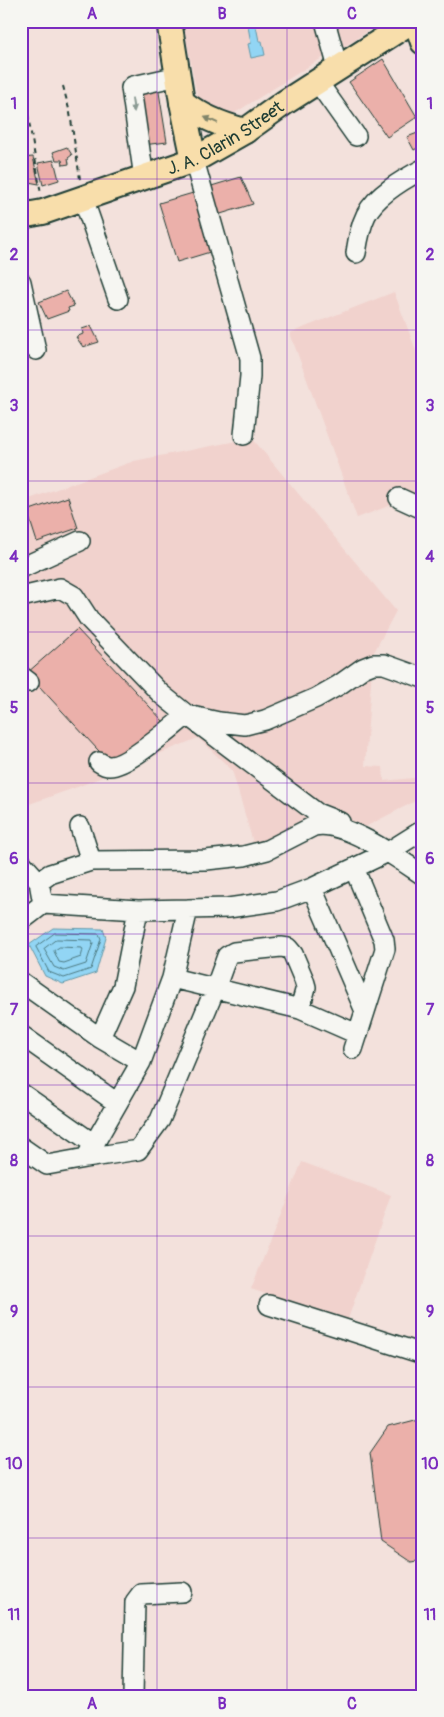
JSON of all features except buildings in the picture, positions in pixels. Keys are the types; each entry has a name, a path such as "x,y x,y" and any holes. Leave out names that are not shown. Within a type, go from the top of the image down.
{"main road":[{"path":"169,21 182,102 194,160"},
{"name":"J. A. Clarin Street","path":"32,214 194,160 245,131 317,81 412,21"},
{"path":"416,21 423,42"},
{"path":"182,102 207,119 245,131"}],"street":[{"path":"325,21 338,68"},
{"path":"144,178 130,88 178,76"},
{"path":"317,81 356,136"},
{"path":"194,160 250,358 244,435"},
{"path":"356,253 360,231 366,214 398,182 423,169"},
{"path":"84,198 118,299"},
{"path":"21,282 36,350"},
{"path":"399,498 423,509"},
{"path":"21,568 80,541"},
{"path":"21,597 60,588 74,596 89,618 161,694 317,812 346,825 352,833"},
{"path":"187,715 245,725 265,720 316,698 363,668 373,664 384,664 423,678"},
{"path":"98,762 106,766 118,765 135,756 187,715"},
{"path":"39,882 50,874 91,861 206,860 244,856 268,850 314,826 322,824 352,833 388,852 423,875"},
{"path":"80,827 91,861"},
{"path":"21,921 43,904 138,910 228,908 277,901 312,888 388,852 423,830"},
{"path":"21,862 39,882 43,904"},
{"path":"172,978 300,1010 355,1042 385,949 384,940 354,868"},
{"path":"312,888 365,1011"},
{"path":"90,1151 141,1062 172,978 188,909"},
{"path":"100,1038 122,986 138,910"},
{"path":"21,1147 47,1165 90,1151 138,1150 160,1120 215,989 226,956 234,952 288,948 293,954 306,987 300,1010"},
{"path":"21,982 100,1038 141,1062"},
{"path":"21,1035 117,1103"},
{"path":"21,1093 90,1151"},
{"path":"269,1305 423,1354"},
{"path":"133,1696 135,1602 141,1594 182,1592"}],"path":[{"path":"63,86 70,113 84,198"},
{"path":"25,97 34,141 32,214"}],"shaded area":[{"path":"183,21 383,21 227,118 199,106"},
{"path":"394,292 423,369 423,493 357,518 290,333"},
{"path":"252,438 396,611 373,654 365,766 383,767 384,781 423,777 423,797 365,827 323,808 281,840 255,849 232,770 198,738 80,786 21,807 21,502 134,461"},
{"path":"302,1162 391,1195 347,1322 251,1289"}],"water":[{"path":"247,21 255,21 259,41 262,41 265,55 251,58 248,44 251,43"},
{"path":"53,928 103,929 106,938 96,973 63,984 45,976 29,945"}]}
